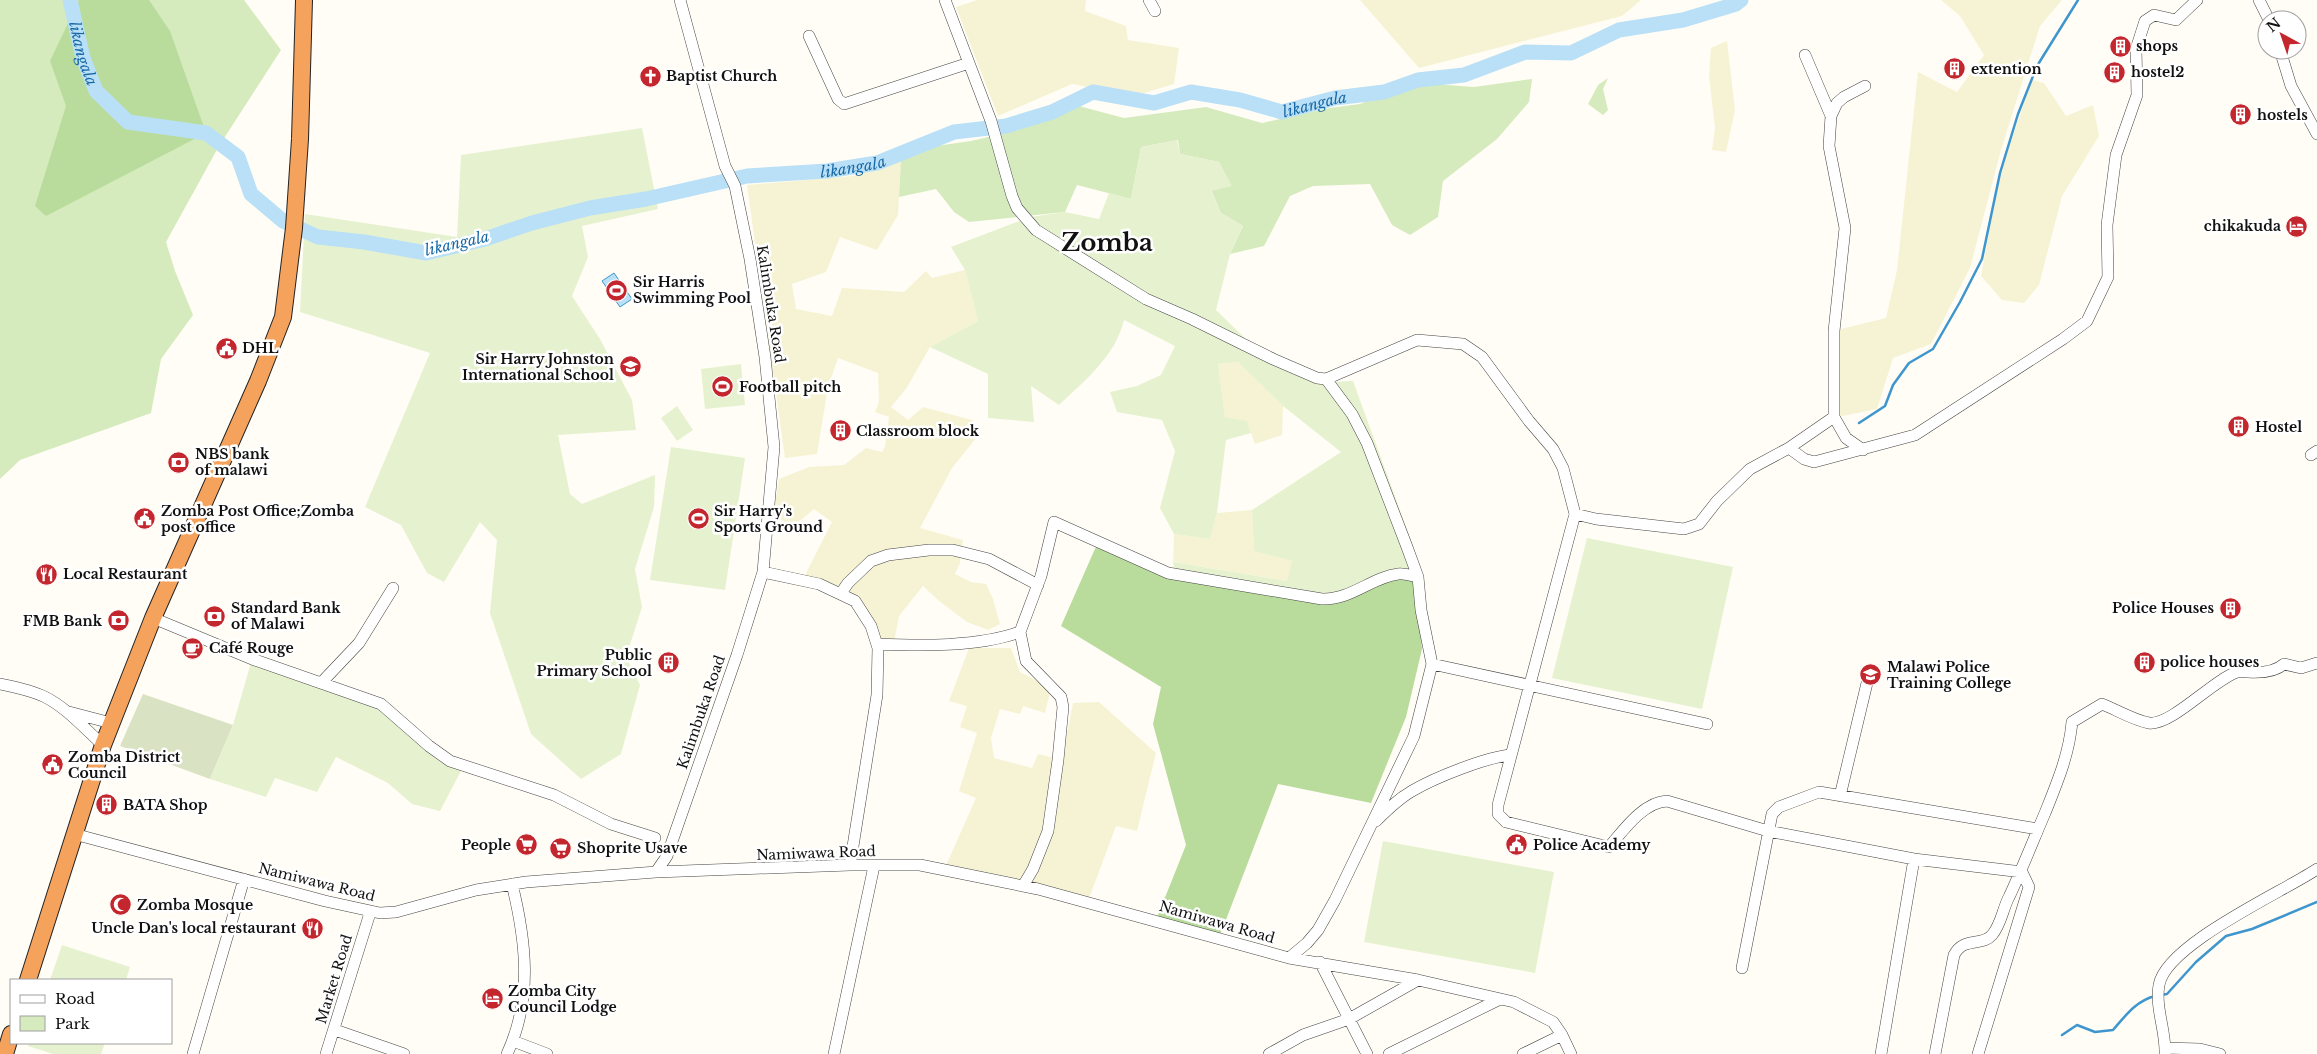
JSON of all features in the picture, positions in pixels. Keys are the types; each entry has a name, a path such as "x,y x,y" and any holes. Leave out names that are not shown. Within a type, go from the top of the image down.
{"highway":[{"path":"28,979 111,723 153,618 265,366 283,317 294,228 299,156 304,0"},
{"path":"5,1054 10,1037"}],"street":[{"name":"Kalimbuka Road","path":"656,872 667,856 737,655 763,572 774,447 765,358 750,259 735,186 725,166 680,0"},
{"path":"945,0 998,143 1012,196 1017,208 1036,230 1146,299 1317,378 1326,380 1417,340 1463,344 1482,357 1529,421 1553,449 1563,468 1575,514 1498,805 1498,814 1506,822 1609,848 1638,816 1656,803 1667,801 1768,832 1914,858 2022,872"},
{"path":"1149,0 1156,11"},
{"path":"1789,448 1804,459 1814,462 1915,435 2063,339 2089,318 2108,277 2107,221 2116,155 2137,94 2136,52 2144,25 2147,18 2154,15 2176,20 2197,0"},
{"path":"809,36 838,99 844,104 969,63"},
{"path":"1805,55 1832,116"},
{"path":"2283,60 2291,86 2317,134"},
{"path":"1863,450 1846,438 1834,417 1834,331 1845,228 1829,146 1832,116 1837,103 1865,86"},
{"path":"1289,958 1307,943 1326,918 1414,736 1432,664 1421,610 1418,577 1367,442 1348,408 1326,380"},
{"path":"1575,514 1596,519 1684,529 1692,528 1699,524 1716,501 1750,469 1789,448 1834,417"},
{"path":"1023,886 1033,869 1048,831 1063,707 1061,697 1026,661 1020,632 1047,557 1054,522 1168,573 1322,599 1330,600 1354,592 1392,575 1402,574 1418,577"},
{"path":"840,593 848,583 872,562 888,555 929,550 952,550 989,559 1038,584"},
{"path":"763,572 801,579 840,593 853,600 859,606 871,626 877,644 877,695 850,865"},
{"path":"322,682 358,643 393,588"},
{"path":"153,618 252,659 381,704 428,746 450,761 554,795 618,826 655,838"},
{"path":"877,644 946,644 1004,638 1020,632"},
{"path":"1935,1054 1954,955 1958,948 1964,944 1988,939 1992,936 2022,872 2066,760 2072,722 2102,704 2141,721 2149,723 2161,722 2208,689 2239,671 2272,671 2284,664 2301,668 2317,663"},
{"path":"1432,664 1707,724"},
{"path":"1840,796 1867,683"},
{"path":"0,684 26,690 46,698 65,711 103,745"},
{"path":"65,711 111,723"},
{"path":"1370,827 1398,800 1412,790 1476,764 1499,756 1511,755"},
{"path":"1742,968 1772,814 1779,807 1819,792 2038,830"},
{"name":"Namiwawa Road","path":"74,834 370,912 396,912 476,890 512,884 656,872 850,865 920,865 1023,886 1289,958 1418,980 1498,1000 1514,1002 1552,1022 1562,1035"},
{"path":"1881,1054 1914,858"},
{"path":"834,1054 874,866"},
{"path":"2220,1054 2200,1049 2165,1051 2158,1000 2159,987 2164,974 2181,955 2224,921 2317,869"},
{"path":"1978,1054 2029,887 2022,872"},
{"path":"193,1054 244,879"},
{"path":"508,1054 513,1041 522,1000 525,958 524,939 512,884"},
{"name":"Market Road","path":"326,1054 370,912"},
{"path":"1320,962 1367,1054"},
{"path":"1268,1054 1303,1035 1349,1019 1418,980"},
{"path":"1389,1054 1498,1000"},
{"path":"334,1030 404,1054"},
{"path":"1523,1054 1562,1035 1570,1054"},
{"path":"513,1041 547,1054"}],"shaded area":[{"path":"977,0 1086,0 1085,11 1126,26 1128,40 1179,48 1174,84 1134,96 1072,84 998,116 956,7"},
{"path":"1360,0 1641,0 1622,16 1419,68"},
{"path":"1941,0 2062,0 2040,26 2001,150 1970,268 1931,344 1893,358 1877,409 1833,418 1833,331 1886,318 1897,270 1918,72 1957,92 1984,55 1960,16"},
{"path":"1727,41 1735,110 1726,152 1712,150 1715,128 1709,76 1711,48"},
{"path":"2032,80 2044,83 2066,116 2093,105 2099,136 2062,196 2039,285 2024,303 2002,300 1981,276 2000,173"},
{"path":"901,159 898,215 877,250 840,237 826,272 792,284 796,309 832,316 842,288 904,292 926,271 932,278 965,270 978,321 930,347 906,389 891,407 908,420 923,407 972,420 977,428 977,437 952,468 920,528 963,540 960,563 955,574 971,582 986,584 993,599 1000,624 988,630 967,622 923,586 899,616 894,643 873,643 873,627 851,599 802,581 832,522 814,509 794,526 773,516 779,479 809,467 844,465 866,448 882,452 885,446 889,417 875,412 879,402 878,373 838,358 828,387 817,454 785,458 747,185 853,176"},
{"path":"1238,362 1283,406 1282,435 1255,444 1247,422 1225,417 1218,364"},
{"path":"1252,510 1254,551 1293,561 1287,581 1173,562 1174,534 1210,539 1217,513"},
{"path":"969,648 1011,648 1020,672 1051,688 1045,713 1023,706 1020,714 1000,709 991,738 994,758 1032,768 1038,754 1062,760 1073,703 1099,702 1156,753 1137,831 1116,826 1088,901 944,870 976,798 959,791 977,733 960,727 967,706 949,701"}],"green space":[{"path":"0,0 244,0 281,50 219,146 166,242 175,271 193,315 161,359 151,413 20,460 0,479"},
{"path":"79,0 149,0 170,31 206,133 46,216 35,206 66,106 50,61"},
{"path":"1608,78 1603,89 1608,110 1603,115 1588,104 1598,85"},
{"path":"1532,79 1529,102 1497,139 1443,181 1438,217 1410,235 1392,225 1370,184 1313,186 1290,196 1264,246 1230,254 1243,226 1221,213 1211,190 1231,186 1219,162 1180,154 1178,140 1141,147 1131,199 1077,185 1065,212 969,222 954,212 936,189 899,197 901,159 922,148 971,141 1018,130 1075,105 1124,118 1206,107 1262,123 1329,108 1360,104 1395,89 1434,84 1474,87"},
{"path":"642,128 658,209 582,226 588,257 572,296 600,339 632,400 636,430 558,435 570,494 582,504 655,475 654,507 635,569 642,607 626,657 640,685 621,754 581,779 531,734 490,613 497,540 480,522 444,582 427,573 401,525 365,507 430,353 300,312 305,214 457,237 461,155"},
{"path":"1177,140 1180,154 1219,162 1232,186 1211,191 1221,213 1243,226 1230,254 1216,310 1252,345 1328,382 1353,381 1413,546 1416,577 1389,579 1329,605 1240,587 1175,578 1173,562 1287,581 1292,561 1254,551 1252,510 1341,452 1283,406 1238,362 1218,364 1225,417 1247,421 1251,433 1226,440 1217,513 1210,539 1174,534 1160,508 1175,451 1162,420 1117,412 1110,392 1137,386 1161,375 1175,346 1124,320 1120,333 1106,357 1089,377 1059,405 1031,386 1034,422 988,418 988,374 930,347 978,321 965,270 951,247 1030,217 1065,212 1099,219 1109,193 1131,199 1141,147"},
{"name":"Football pitch","path":"741,364 745,405 705,409 701,369"},
{"path":"677,406 693,430 677,441 661,418"},
{"name":"Sir Harry's Sports Ground","path":"671,447 745,458 725,590 650,580"},
{"path":"1587,538 1733,567 1702,709 1552,678"},
{"path":"1098,542 1175,578 1240,587 1416,577 1422,649 1406,717 1371,803 1278,784 1219,938 1156,920 1186,845 1153,724 1161,687 1061,626"},
{"path":"252,659 383,702 435,758 461,771 440,811 412,804 388,783 336,757 317,792 275,778 266,797 210,779 233,725"},
{"path":"143,694 233,725 210,779 120,746"},
{"path":"1383,841 1554,872 1535,973 1364,942"},
{"path":"62,945 130,967 126,979 50,979"},
{"path":"29,1044 105,1044 101,1054 53,1054 28,1046"}],"water":[{"name":"Sir Harris Swimming Pool","path":"614,273 632,299 620,307 602,281"}],"waterway":[{"name":"likangala","path":"70,0 83,58 96,91 128,122 206,133 238,157 251,194 283,221 318,237 364,242 426,253 485,239 532,223 590,208 646,199 747,176 827,171 877,163 954,132 1006,126 1052,112 1093,92 1154,103 1191,92 1240,100 1282,112 1335,98 1384,92 1418,80 1464,75 1525,52 1571,53 1619,30 1683,20 1736,4 1741,0"},
{"path":"1859,423 1885,406 1893,385 1909,363 1933,349 1960,302 1982,259 2000,173 2018,114 2037,66 2078,0"},
{"path":"2161,995 2167,994 2196,962 2226,936 2252,929 2317,902"},
{"path":"2062,1035 2077,1025 2095,1032 2113,1030 2137,1005 2155,996"}],"place":[{"name":"shops","path":"2120,46"},
{"name":"extention","path":"1955,69"},
{"name":"hostel2","path":"2115,72"},
{"name":"Baptist Church","path":"650,76"},
{"name":"hostels","path":"2241,115"},
{"name":"chikakuda","path":"2297,226"},
{"name":"Sir Harris Swimming Pool","path":"617,290"},
{"name":"DHL","path":"226,348"},
{"name":"Sir Harry Johnston International School","path":"630,367"},
{"name":"Football pitch","path":"723,387"},
{"name":"Hostel","path":"2239,427"},
{"name":"Classroom block","path":"840,431"},
{"name":"NBS bank of malawi","path":"179,462"},
{"name":"Zomba Post Office;Zomba post office","path":"145,519"},
{"name":"Sir Harry's Sports Ground","path":"698,519"},
{"name":"Local Restaurant","path":"47,574"},
{"name":"Police Houses","path":"2230,608"},
{"name":"Standard Bank of Malawi","path":"215,616"},
{"name":"FMB Bank","path":"118,621"},
{"name":"Café Rouge","path":"193,648"},
{"name":"police houses","path":"2144,662"},
{"name":"Public Primary School","path":"668,663"},
{"name":"Malawi Police Training College","path":"1871,675"},
{"name":"Zomba District Council","path":"52,765"},
{"name":"BATA Shop","path":"107,805"},
{"name":"People","path":"527,845"},
{"name":"Police Academy","path":"1517,845"},
{"name":"Shoprite Usave","path":"561,848"},
{"name":"Zomba Mosque","path":"121,905"},
{"name":"Uncle Dan's local restaurant","path":"312,928"},
{"name":"Zomba City Council Lodge","path":"492,999"}],"district":[{"name":"Zomba","path":"1107,242"}]}
